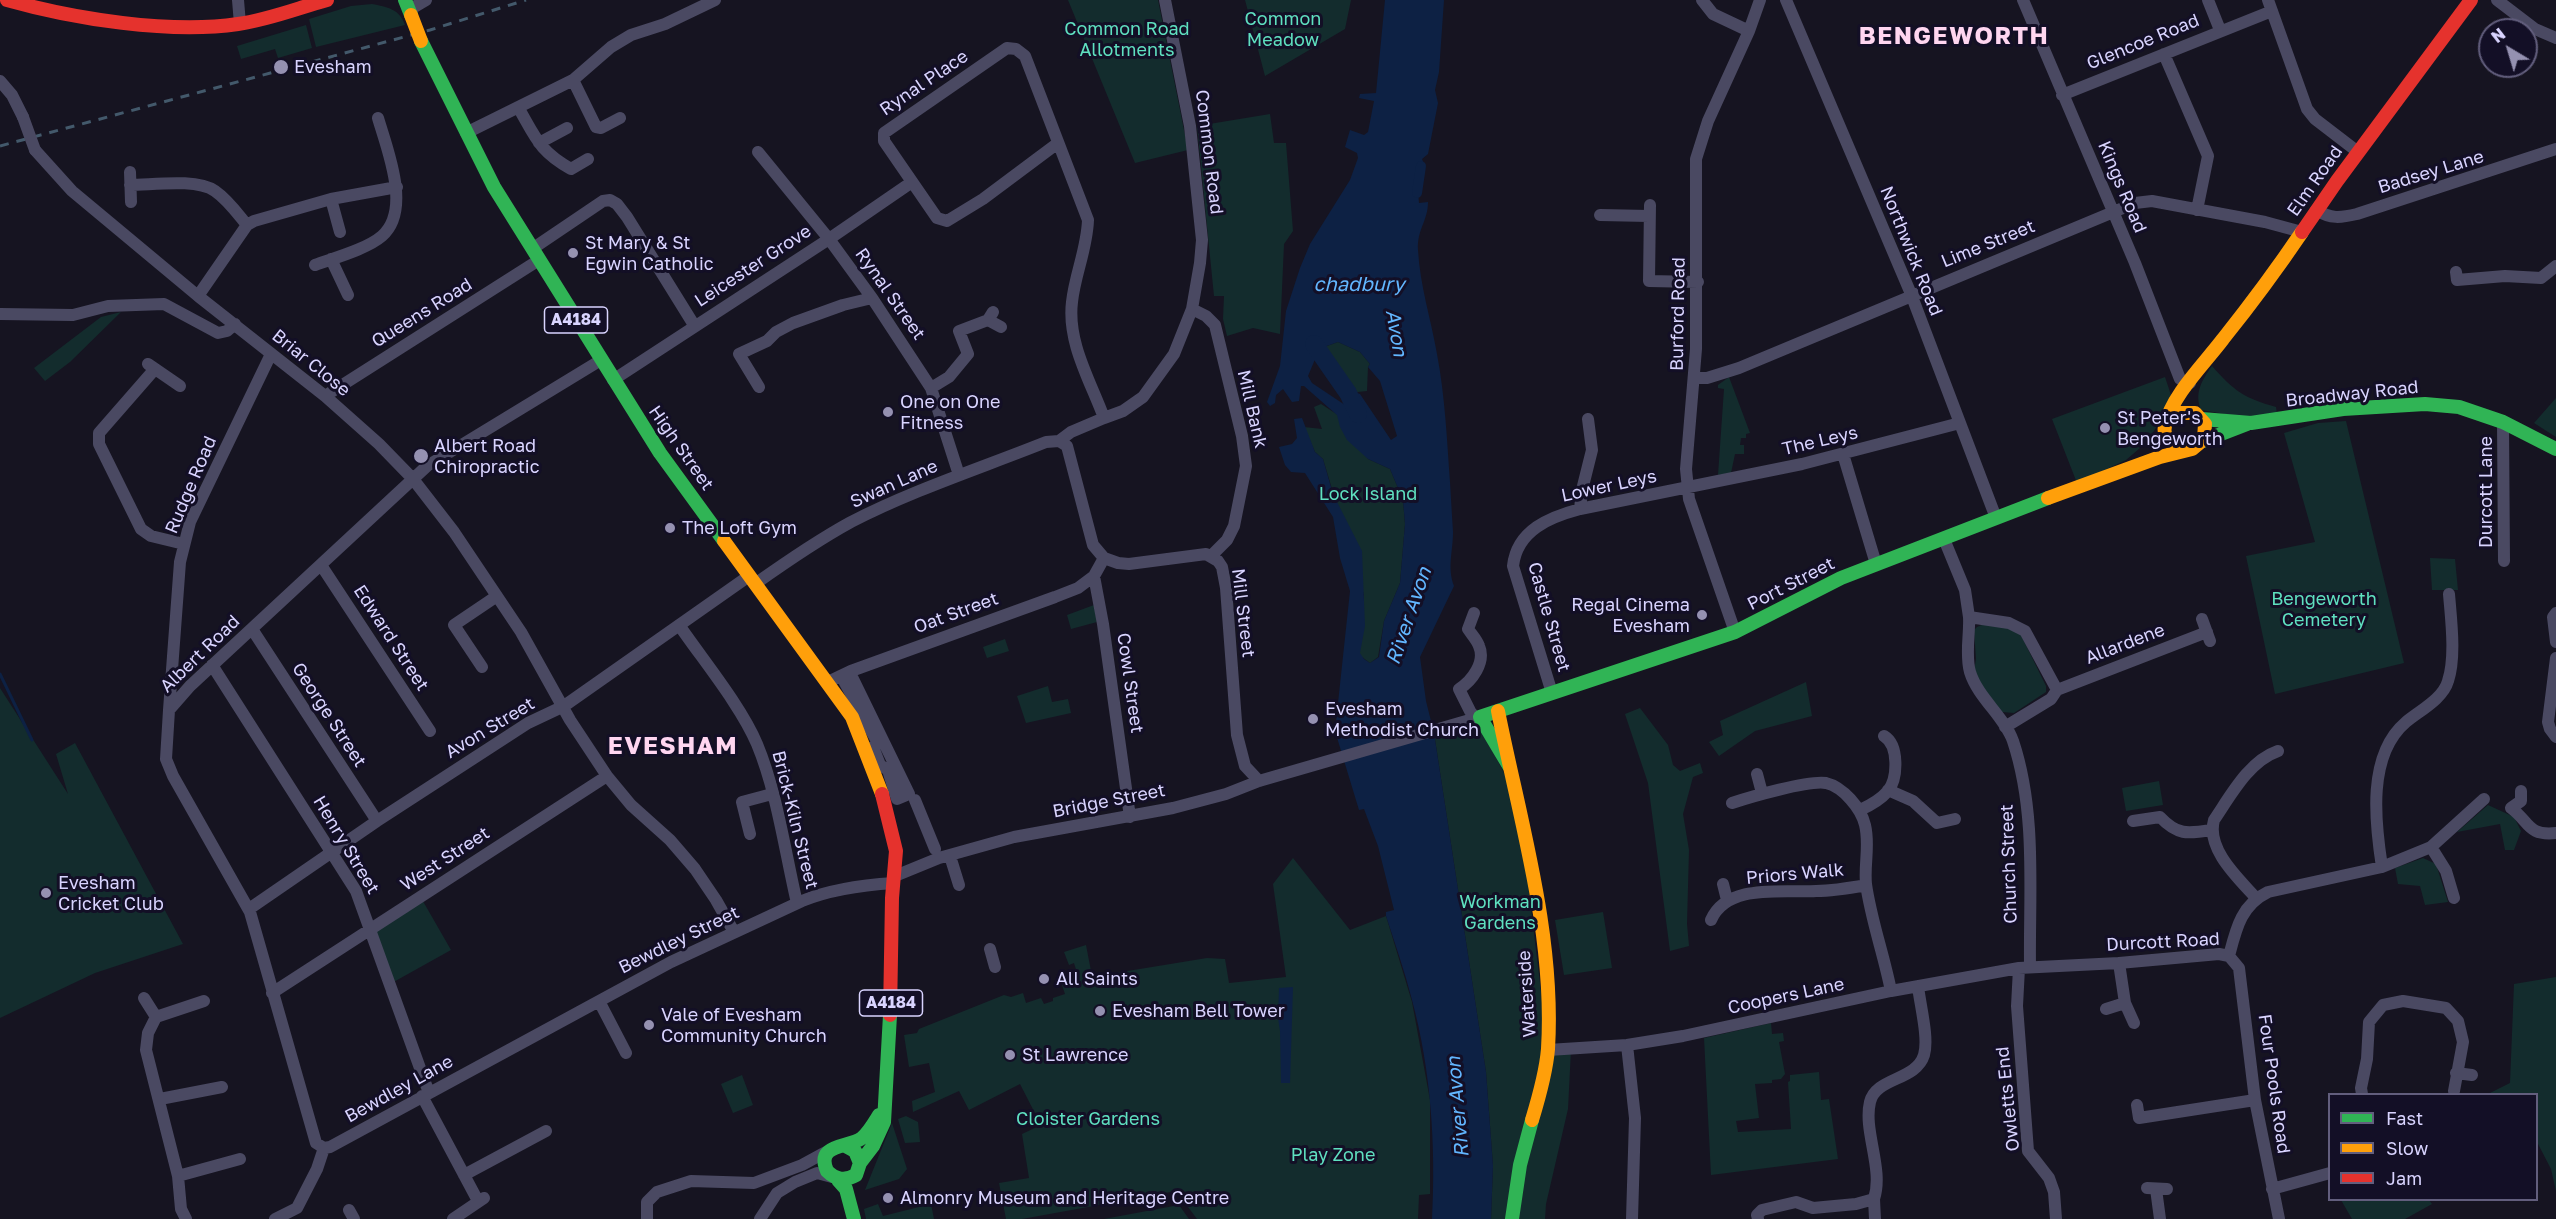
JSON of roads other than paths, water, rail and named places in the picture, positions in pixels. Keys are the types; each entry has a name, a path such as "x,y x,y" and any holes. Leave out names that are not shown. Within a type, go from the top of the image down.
{"main road":[{"path":"7,0 32,7 140,25 186,28 240,24 327,0"},
{"name":"Elm Road","path":"2169,418 2177,399 2195,403 2316,210 2470,0"},
{"name":"High Street","path":"408,8 421,41 466,133 535,255 613,380 660,453 852,717 874,770 886,808 896,851 894,880"},
{"path":"2195,403 2206,433 2203,441 2191,450 2181,451 2168,441 2165,433 2169,418 2177,412 2187,410 2195,403"},
{"name":"Broadway Road","path":"2195,403 2251,423"},
{"name":"Broadway Road","path":"2203,441 2251,423 2343,409 2425,404 2459,407 2503,422 2556,449"},
{"name":"Port Street","path":"2134,467 2165,433"},
{"name":"Port Street","path":"1478,718 1736,632 1761,621 1807,592 1996,518 2181,451"},
{"name":"Waterside","path":"1498,711 1518,800 1535,896 1546,982 1548,1050 1544,1081 1520,1165 1512,1219"},
{"name":"Waterside","path":"1478,718 1492,736 1509,766"},
{"name":"A4184","path":"853,1213 859,1167 884,1122 892,990 894,880"},
{"name":"A4184","path":"853,1213 846,1189 826,1169 827,1155 837,1146 855,1142 868,1132 884,1107"},
{"path":"835,1178 852,1178 859,1167 856,1152 844,1145"}],"street":[{"path":"238,0 240,24"},
{"path":"408,8 426,0"},
{"path":"466,133 573,80 611,47 631,35 665,24 715,0"},
{"name":"Common Road","path":"1104,418 1123,411 1143,397 1174,354 1192,309 1202,240 1190,126 1165,0"},
{"path":"1702,0 1713,14 1749,31"},
{"name":"Burford Road","path":"1736,632 1689,499 1686,469 1695,378 1698,282 1696,159 1708,121 1749,31 1760,0"},
{"name":"Northwick Road","path":"1786,0 1911,294 1996,518"},
{"name":"Kings Road","path":"2023,0 2113,212 2171,360 2195,403"},
{"path":"2208,0 2220,30"},
{"path":"2497,0 2535,29 2556,38"},
{"path":"2270,6 2307,109 2315,119 2358,152"},
{"name":"Glencoe Road","path":"2062,95 2164,54 2270,6"},
{"name":"Rynal Place","path":"1058,143 983,199 947,221 937,218 884,141 884,133 1006,48 1016,49 1025,56 1088,220 1087,240 1071,303 1073,330 1081,364 1104,418"},
{"path":"2164,54 2208,156 2197,210"},
{"path":"573,80 596,127 601,128 620,118"},
{"name":"Briar Close","path":"0,81 12,95 35,150 72,191 198,296 325,396 379,444 413,479 454,532 521,632 607,776 630,805 670,840 695,869 734,932"},
{"path":"518,107 545,153 571,169 588,159"},
{"path":"315,265 373,242 387,231 394,213 397,187 378,118"},
{"path":"538,143 567,128"},
{"name":"Badsey Lane","path":"2316,210 2328,217 2341,218 2357,214 2556,150"},
{"name":"Rynal Street","path":"758,152 829,239 872,298 931,388 958,475"},
{"path":"131,202 130,179 197,184 212,189 225,199 247,225"},
{"name":"Leicester Grove","path":"613,380 912,182"},
{"path":"198,296 247,225 254,221 331,199 397,187"},
{"path":"331,199 340,232"},
{"name":"Queens Road","path":"325,396 535,255 603,201 610,200 617,204 627,217 694,325"},
{"name":"Lime Street","path":"1695,378 1707,378 1739,368 1911,294 2145,200 2265,222 2302,232"},
{"path":"1600,215 1649,211 1648,281 1698,282"},
{"path":"331,259 348,295"},
{"path":"2456,272 2457,280 2505,276 2541,278 2556,266"},
{"path":"759,387 739,354 757,346 793,323 872,298"},
{"path":"0,314 73,315 108,306 164,304 218,333 227,331 235,324"},
{"name":"Mill Bank","path":"1192,309 1206,316 1215,325 1242,436 1246,466 1234,526 1227,540 1211,556"},
{"path":"931,388 949,377 968,354 958,331 990,316 1001,327"},
{"name":"Rudge Road","path":"169,710 180,562 190,522 272,354"},
{"name":"Albert Road","path":"324,1148 316,1143 249,909 173,776 166,759 169,710 212,665 413,479 446,453 601,360"},
{"path":"180,386 151,367 99,433 99,444 141,529 151,536 184,544"},
{"path":"1094,576 1104,558 1091,541 1067,446 1059,441 1071,432 1104,418"},
{"path":"1580,509 1582,490 1592,450 1588,419"},
{"name":"Durcott Lane","path":"2503,422 2504,561"},
{"name":"The Leys","path":"1688,489 1843,454 1960,423"},
{"name":"Swan Lane","path":"752,580 855,520 958,475 1046,442 1059,441"},
{"path":"1843,454 1876,564"},
{"name":"Lower Leys","path":"1540,524 1550,518 1580,509 1688,489"},
{"name":"Castle Street","path":"1540,524 1518,548 1513,566 1552,693"},
{"name":"Church Street","path":"1944,539 1965,590 1969,617 1970,671 1979,691 2012,739 2029,829 2025,968"},
{"name":"Mill Street","path":"1104,558 1129,564 1206,554 1222,567 1226,588 1239,745 1245,766 1259,781"},
{"name":"Edward Street","path":"321,565 430,731"},
{"name":"Oat Street","path":"828,681 1078,588 1094,576"},
{"name":"Cowl Street","path":"1094,576 1102,617 1130,817"},
{"name":"Avon Street","path":"249,909 377,821 528,723 564,706 679,625 752,580"},
{"path":"2382,867 2377,813 2383,756 2394,734 2440,695 2449,680 2452,634 2449,594"},
{"path":"482,667 454,625 497,596"},
{"path":"1474,613 1468,629 1481,648 1480,662 1469,683 1460,689 1470,711 1478,718"},
{"path":"2556,613 2553,617 2556,642"},
{"path":"1969,617 2008,623 2025,631 2056,690 2051,699 2005,728"},
{"name":"Allardene","path":"2056,690 2209,636 2202,618"},
{"name":"Brick-Kiln Street","path":"679,625 729,697 757,743 772,794 797,903"},
{"name":"George Street","path":"252,629 377,821"},
{"path":"2556,658 2548,722 2556,737"},
{"name":"Henry Street","path":"212,665 356,891 426,1094 464,1174 482,1200 453,1219"},
{"path":"912,797 897,800 888,770 880,765 873,747 878,743 844,681 852,677 941,854 959,885"},
{"name":"Port Street","path":"1331,761 1478,718"},
{"path":"1860,810 1871,805 1888,790 1893,777 1894,759 1891,744 1884,736"},
{"path":"2278,751 2265,756 2255,765 2214,820 2211,830 2229,868 2256,898 2268,892 2382,867 2431,847 2484,799"},
{"name":"Bridge Street","path":"894,880 941,854 1014,837 1130,817 1226,794 1259,781 1331,761"},
{"path":"1756,774 1762,793"},
{"name":"West Street","path":"272,993 607,776"},
{"path":"1732,803 1762,793 1823,782 1836,787 1860,810 1865,823 1868,848 1866,885 1892,991"},
{"path":"1888,790 1913,801 1937,823 1954,819"},
{"path":"2521,791 2520,801 2511,808 2522,818 2526,826 2536,832 2556,833"},
{"path":"750,834 742,802 772,794"},
{"path":"2133,821 2160,817 2170,827 2181,832 2211,830"},
{"path":"2431,847 2446,871 2454,898"},
{"name":"Bewdley Street","path":"491,1059 671,962 797,903 830,892 894,880"},
{"name":"Priors Walk","path":"1723,884 1727,900"},
{"name":"Priors Walk","path":"1711,920 1716,908 1727,900 1773,890 1815,891 1866,885"},
{"name":"Durcott Road","path":"2025,968 2219,954 2229,956 2238,923 2256,898"},
{"path":"990,949 995,967"},
{"name":"Four Pools Road","path":"2229,956 2239,968 2255,1100 2278,1219"},
{"path":"2119,963 2125,1003 2134,1023"},
{"name":"Coopers Lane","path":"1548,1050 1628,1045 1683,1036 1892,991 2025,968"},
{"name":"Owletts End","path":"2025,968 2017,1006 2028,1151 2049,1178 2054,1192 2056,1219"},
{"path":"1875,1219 1876,1174 1870,1105 1877,1091 1910,1073 1923,1057 1925,1046 1918,986"},
{"path":"144,998 156,1017"},
{"path":"186,1219 181,1209 178,1176 146,1050 148,1033 156,1017 204,1001"},
{"path":"599,1001 626,1053"},
{"path":"2362,1093 2369,1022 2378,1010 2393,1002 2426,1003 2446,1008 2451,1012 2462,1034 2461,1056 2454,1091"},
{"path":"2106,1009 2125,1003"},
{"path":"1628,1045 1635,1118 1632,1219"},
{"name":"Bewdley Lane","path":"324,1148 330,1147 491,1059"},
{"path":"2456,1073 2472,1075"},
{"path":"160,1099 222,1087"},
{"path":"2137,1104 2139,1118 2255,1100"},
{"path":"464,1174 539,1129"},
{"path":"275,1219 300,1214 324,1148"},
{"path":"647,1219 647,1202 657,1192 691,1182 754,1183 802,1165 824,1153 827,1155"},
{"path":"178,1176 240,1160"},
{"path":"761,1219 777,1193 795,1182 817,1173 835,1178"},
{"path":"2272,1190 2328,1174"},
{"path":"2157,1189 2160,1219"},
{"path":"1758,1219 1757,1215 1762,1209 1796,1202 1813,1208 1856,1204 1874,1199"}],"water":[{"name":"chadbury","path":"1385,0 1444,0 1439,72 1435,90 1438,103 1428,154 1422,159 1424,164 1416,170 1419,203 1428,202 1419,236 1418,250 1444,402 1453,532 1451,572 1454,586 1420,657 1426,701 1434,733 1486,1072 1493,1166 1491,1219 1432,1219 1431,1108 1424,1053 1406,979 1386,916 1386,912 1394,910 1378,846 1364,809 1359,810 1335,731 1350,591 1340,558 1333,517 1305,473 1291,472 1285,465 1279,447 1292,444 1297,438 1294,419 1302,418 1315,452 1323,459 1333,494 1362,551 1365,626 1360,653 1370,663 1379,657 1384,621 1400,583 1405,524 1403,500 1390,469 1368,459 1347,440 1337,415 1304,386 1301,386 1299,401 1292,402 1283,389 1276,395 1275,403 1270,406 1267,402 1280,366 1286,311 1300,268 1310,244 1350,180 1358,158 1357,153 1345,147 1350,130 1364,135 1368,132 1374,101 1359,98 1360,94 1376,93","holes":["1338,342 1360,352 1370,364 1368,367 1380,381 1397,436 1391,440 1360,394 1350,391 1345,394 1347,400 1345,405 1312,383 1308,376 1316,357 1325,365 1332,360 1324,347"]},
{"path":"1293,987 1290,1083 1281,1083 1279,988"}],"waterway":[{"path":"1417,193 1421,166"},
{"name":"River Avon","path":"1314,344 1348,393 1358,414"},
{"path":"0,674 32,740"}],"railway":[{"path":"0,146 430,30 526,0"}],"place":[{"name":"Evesham","path":"281,67"},
{"name":"St Mary & St Egwin Catholic","path":"573,253"},
{"name":"One on One Fitness","path":"888,412"},
{"name":"St Peter's Bengeworth","path":"2105,428"},
{"name":"Albert Road Chiropractic","path":"421,456"},
{"name":"The Loft Gym","path":"670,528"},
{"name":"Regal Cinema Evesham","path":"1702,615"},
{"name":"Evesham Methodist Church","path":"1313,719"},
{"name":"Evesham Cricket Club","path":"46,893"},
{"name":"All Saints","path":"1044,979"},
{"name":"Evesham Bell Tower","path":"1100,1011"},
{"name":"Vale of Evesham Community Church","path":"649,1025"},
{"name":"St Lawrence","path":"1010,1055"},
{"name":"Almonry Museum and Heritage Centre","path":"888,1198"}],"district":[{"name":"BENGEWORTH","path":"1954,36"},
{"name":"EVESHAM","path":"673,746"}],"park label":[{"name":"Common Meadow","path":"1283,29"},
{"name":"Common Road Allotments","path":"1127,39"},
{"name":"Lock Island","path":"1368,494"},
{"name":"Bengeworth Cemetery","path":"2324,609"},
{"name":"Workman Gardens","path":"1500,912"},
{"name":"Cloister Gardens","path":"1088,1119"},
{"name":"Play Zone","path":"1333,1155"}],"water label":[{"name":"Avon","path":"1396,333"}]}
